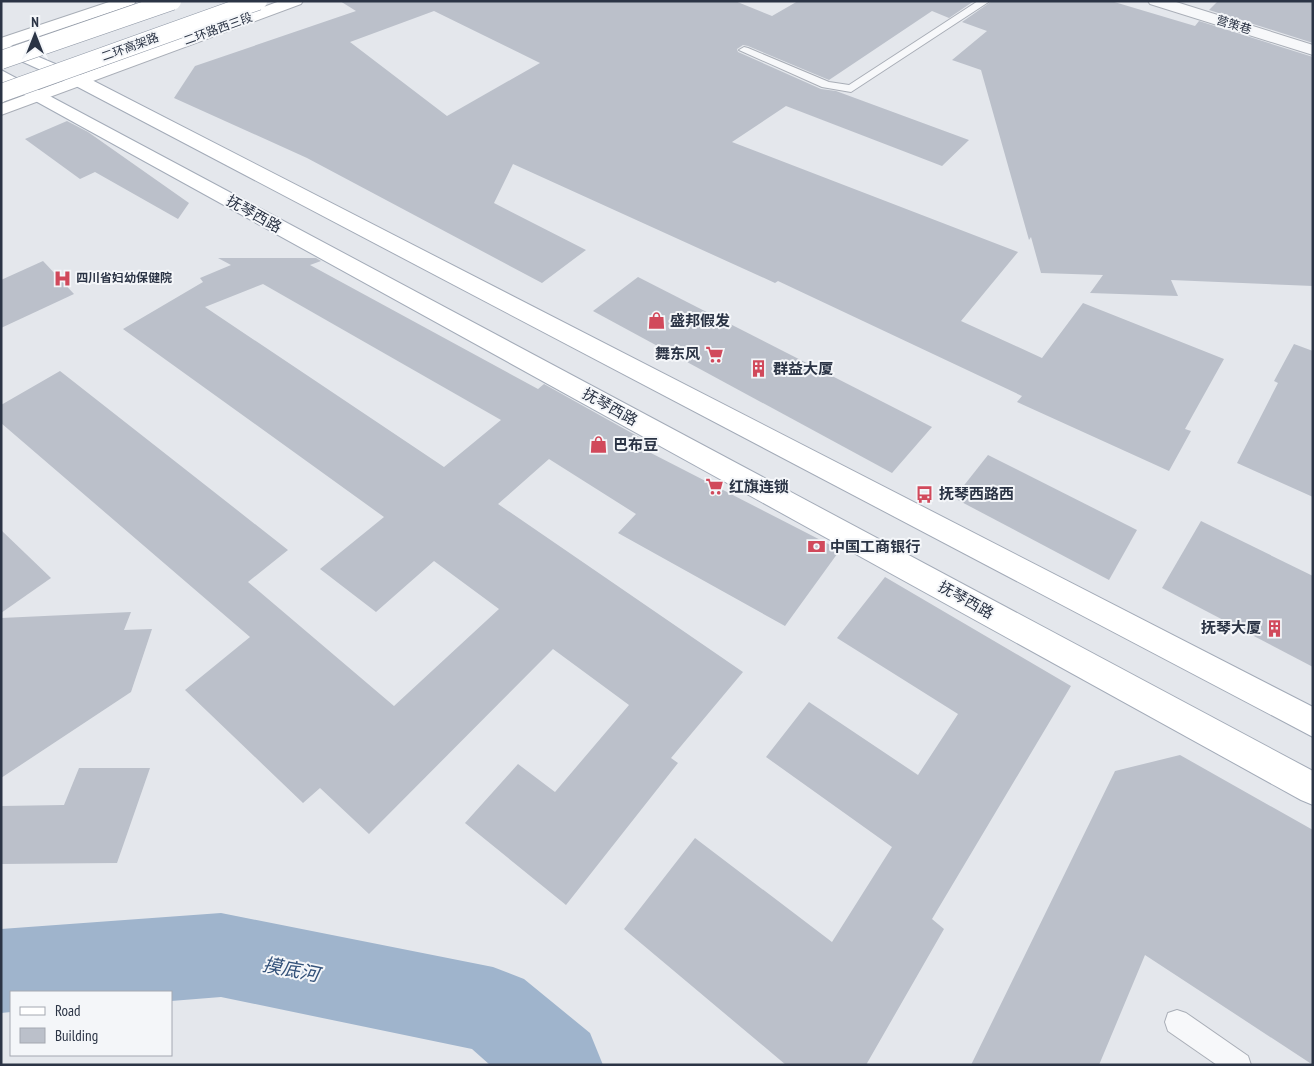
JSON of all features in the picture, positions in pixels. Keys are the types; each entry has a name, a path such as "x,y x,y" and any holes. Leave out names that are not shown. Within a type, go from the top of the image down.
{"main road":[{"path":"1,45 128,1"},
{"name":"二环高架路","path":"1,60 172,1"},
{"name":"二环高架路","path":"1,93 258,1"},
{"name":"二环路西三段","path":"1,110 294,1"},
{"path":"1,45 80,80 1313,723"},
{"name":"抚琴西路","path":"1,75 1313,789"}],"street":[{"name":"营策巷","path":"1156,1 1313,50"}],"lane":[{"path":"744,50 826,85 851,89 984,1"},
{"path":"1177,1022 1239,1065"}],"building":[{"path":"340,1 735,1 772,16 798,1 974,1 949,18 932,11 829,80 748,46 743,45 737,49 738,52 821,89 836,91 969,140 942,166 786,106 732,142 1018,252 961,321 1042,358 1083,303 1224,359 1185,429 1191,431 1169,471 1017,402 1022,396 778,281 775,283 513,164 494,203 586,250 542,283 307,158 174,98 195,66 356,11","holes":["434,11 540,63 447,116 350,42"]},
{"path":"992,1 1111,1 1195,26 1199,21 1313,57 1313,286 1171,280 1178,296 1090,293 1103,275 1041,273 1031,237 1029,240 981,70 952,60 987,31 962,22"},
{"path":"1218,1 1313,1 1313,43 1209,10"},
{"path":"67,121 88,132 189,203 178,219 95,172 80,179 25,139"},
{"path":"218,258 316,258 321,261 310,265 538,389 544,384 655,446 649,452 840,550 785,626 618,533 636,514 549,459 498,504 743,672 671,758 678,763 566,905 465,823 518,764 555,792 629,705 553,649 369,834 320,788 303,803 185,690 250,637 1,423 1,405 60,371 288,550 248,582 394,706 499,609 434,561 376,612 320,569 384,517 123,329 203,282 200,278 231,265","holes":["263,284 501,420 444,467 205,307"]},
{"path":"43,261 74,294 1,328 1,280"},
{"name":"群益大厦","path":"638,277 932,427 892,473 593,311"},
{"path":"1294,344 1313,351 1313,497 1237,463 1278,383 1274,381"},
{"path":"988,455 1137,530 1109,580 954,498"},
{"name":"抚琴大厦","path":"1201,521 1313,576 1313,667 1162,588"},
{"path":"1,530 51,578 1,613"},
{"path":"885,577 1071,686 932,919 944,929 866,1065 786,1065 624,929 695,838 832,942 892,847 766,757 809,702 918,775 958,714 837,638"},
{"path":"131,612 124,630 152,629 131,692 1,778 1,618"},
{"path":"1180,755 1313,830 1313,1065 1145,955 1099,1065 971,1065 1115,771"},
{"path":"79,768 150,768 117,863 1,864 1,806 64,805"}],"waterway":[{"name":"摸底河","path":"1,971 221,955 493,1010 558,1065"}],"place":[{"name":"四川省妇幼保健院","path":"62,278"},
{"name":"盛邦假发","path":"656,321"},
{"name":"舞东风","path":"714,354"},
{"name":"群益大厦","path":"759,369"},
{"name":"巴布豆","path":"599,445"},
{"name":"红旗连锁","path":"715,487"},
{"name":"抚琴西路西","path":"925,494"},
{"name":"中国工商银行","path":"816,547"},
{"name":"抚琴大厦","path":"1275,628"}]}
